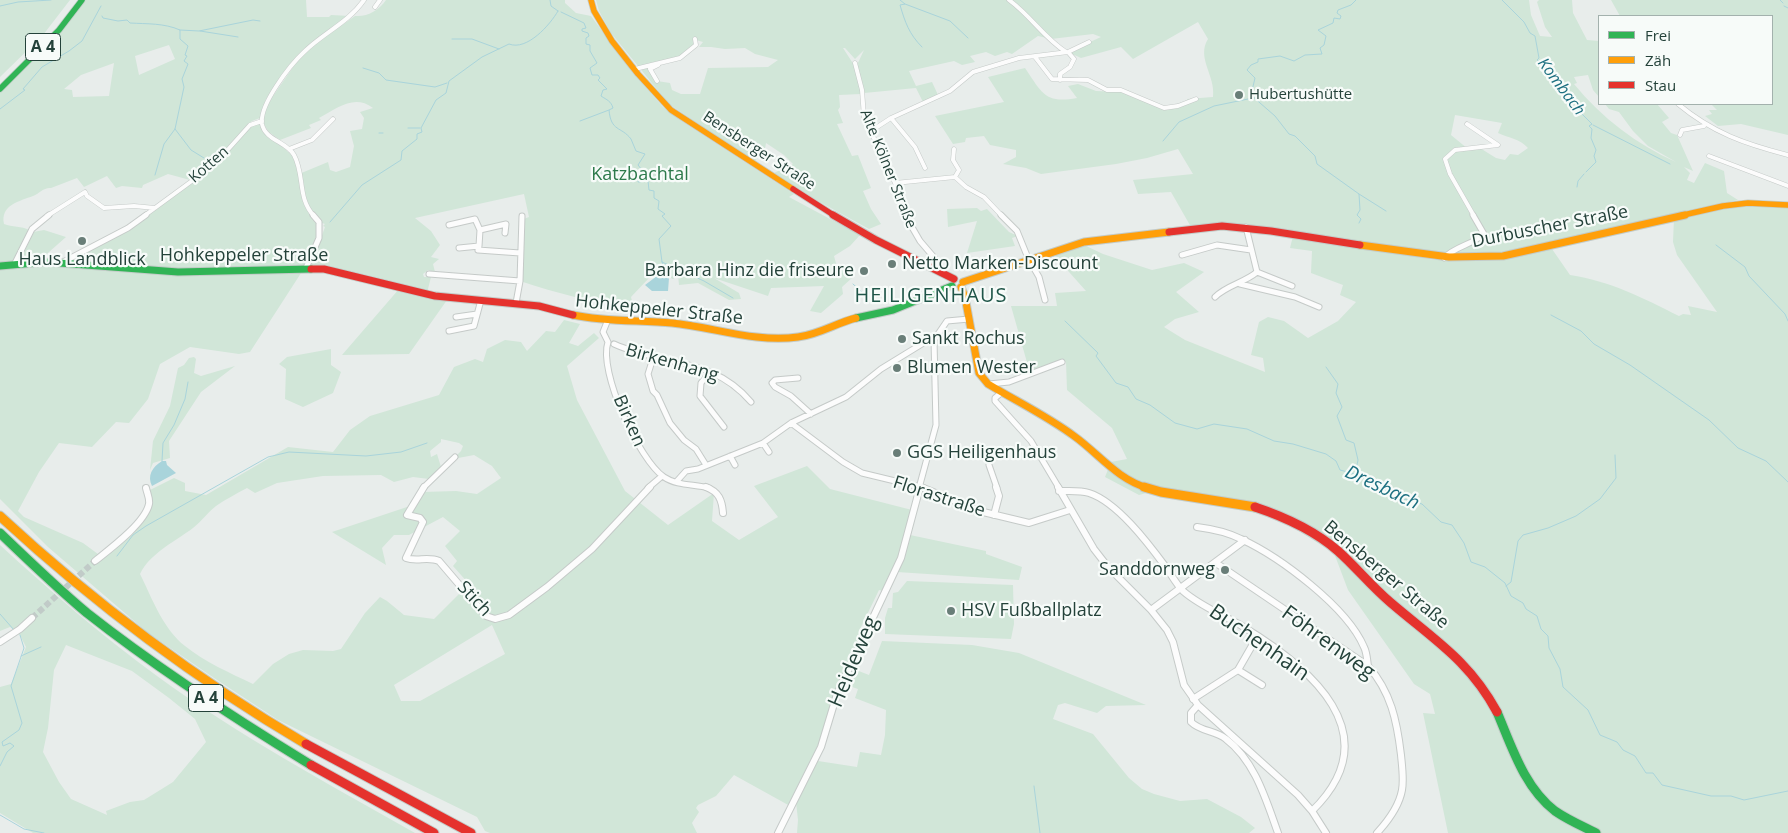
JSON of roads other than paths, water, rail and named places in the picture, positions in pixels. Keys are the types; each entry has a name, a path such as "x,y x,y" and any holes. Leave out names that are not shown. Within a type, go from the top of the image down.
{"main road":[{"name":"A 4","path":"0,82 39,44 66,14 75,0"},
{"name":"A 4","path":"0,89 59,30 82,0"},
{"name":"Bensberger Straße","path":"591,0 599,23 665,105 701,131 864,235 938,268 953,282"},
{"name":"Durbuscher Straße","path":"1030,261 1084,242 1209,227 1246,227 1444,258 1480,259 1503,256 1723,206 1748,203 1788,205"},
{"path":"953,282 962,284 1030,261"},
{"name":"Hohkeppeler Straße","path":"0,266 61,263 173,272 306,268 336,271 435,296 539,306 577,318 606,322 673,323 731,333 799,337 817,333 842,321 899,308 953,282"},
{"name":"Bensberger Straße","path":"962,284 979,374 988,384 1073,436 1111,469 1139,486 1154,491 1258,507 1302,526 1327,542 1390,602 1466,663 1490,695 1501,718 1520,769 1531,786 1566,819 1596,833"},
{"name":"A 4","path":"0,516 23,539 95,602 206,684 308,747 472,833"},
{"name":"A 4","path":"0,533 85,610 182,682 259,733 434,833"}],"street":[{"path":"306,268 319,238 319,222 304,202 294,157 289,149 270,136 264,129 262,120 266,104 297,60 317,42 353,16 364,0"},
{"path":"375,7 380,0"},
{"path":"1009,0 1020,7 1047,40 1067,52 1074,59 1070,67 1060,74 1060,80"},
{"path":"657,81 650,69 680,58 696,45 695,39"},
{"path":"871,131 891,118 944,94 954,88 969,74 1019,58 1067,52 1089,42"},
{"path":"1035,57 1050,78 1088,80 1107,90 1121,90 1164,108 1178,106 1196,99"},
{"path":"635,69 680,58"},
{"name":"Alte Kölner Straße","path":"855,63 862,90 864,117 895,183 910,227 938,262 938,268"},
{"path":"1679,105 1704,126 1754,147 1788,155"},
{"path":"891,118 914,147 925,168"},
{"path":"289,149 310,141 320,133 328,122 334,119"},
{"name":"Kotten","path":"61,263 125,230 215,164 250,125 262,120"},
{"path":"1444,258 1453,250 1480,238 1484,234 1450,174 1445,159 1454,150 1491,148 1498,145 1467,124"},
{"path":"1680,135 1682,130 1704,126"},
{"path":"954,149 953,160 959,170 955,177"},
{"path":"1709,156 1788,186"},
{"path":"895,183 955,177 966,187 984,197 1013,226 1020,237 1039,277 1044,300"},
{"path":"14,265 32,229 45,217 85,192 87,196 104,208 134,206 155,208"},
{"path":"516,303 520,281 522,216"},
{"path":"449,225 475,219 480,230 478,250 520,253"},
{"path":"480,230 506,224 505,234"},
{"path":"1246,227 1257,272"},
{"path":"1182,255 1221,245 1252,250"},
{"path":"459,248 479,246"},
{"path":"1215,297 1226,288 1240,284 1257,272"},
{"path":"1257,272 1292,286"},
{"path":"429,274 520,281"},
{"path":"1240,284 1295,297 1319,307"},
{"path":"449,331 474,326 481,300"},
{"path":"456,317 477,314"},
{"path":"676,481 684,472 763,443 792,423 846,397 873,374 925,342 934,340 944,323 950,320 969,319"},
{"name":"Birken","path":"606,322 603,332 609,343 605,350 608,368 626,422 642,451 662,476"},
{"name":"Heideweg","path":"778,833 821,747 837,694 900,558 936,424 934,340"},
{"name":"Birkenhang","path":"609,343 625,349 682,362 710,372 735,384 752,402"},
{"path":"654,355 648,374 653,391 657,395 663,411 670,422 684,440 696,449 706,465"},
{"path":"988,384 1009,382 1062,362"},
{"path":"710,372 701,383 699,389 700,396 724,427"},
{"path":"798,378 775,380 772,382 775,387 791,396 811,414"},
{"path":"1001,393 995,398 995,401 1031,441 1094,549 1108,567 1151,610 1170,637 1184,686 1195,702 1298,795 1312,811 1326,833"},
{"name":"Florastraße","path":"792,423 838,458 862,473 920,487 994,515 1029,523 1070,510"},
{"path":"763,443 769,452"},
{"path":"730,456 735,465"},
{"name":"Stich","path":"455,457 443,467 410,506 407,515 420,518 423,522 406,558 409,560 430,557 438,561 486,616 497,620 516,609 581,559 662,476"},
{"path":"989,465 999,496 994,515"},
{"path":"662,476 668,480 713,490 722,501 723,513"},
{"path":"95,561 124,535 147,509 149,501 146,488"},
{"name":"Buchenhain","path":"1059,491 1089,493 1106,503 1148,546 1185,593 1257,637 1304,671 1320,687 1335,708 1344,727 1346,748 1342,767 1330,791 1312,811"},
{"path":"1197,527 1208,527 1245,540 1277,559 1340,614 1364,647 1368,666"},
{"path":"1151,610 1182,589 1245,540"},
{"name":"Föhrenweg","path":"1216,563 1368,666 1380,679 1392,706 1402,772 1402,790 1391,819 1377,833"},
{"path":"0,642 20,629 32,618"},
{"path":"1257,637 1238,670 1195,702 1191,712 1191,722 1200,729 1216,732 1228,740 1250,765 1262,787 1278,833"},
{"path":"1238,670 1262,685"}],"water":[{"path":"657,276 669,278 668,291 652,291 645,285"},
{"path":"162,461 166,461 167,465 176,473 152,486 151,472"}],"waterway":[{"path":"0,6 18,2 51,0"},
{"path":"499,49 509,44 523,44 544,29 558,11 551,6 550,0"},
{"path":"900,0 905,4"},
{"path":"1251,95 1255,78 1247,70 1251,65 1258,62 1258,59 1280,56 1294,61 1305,55 1322,54 1320,48 1324,45 1326,36 1318,30 1333,23 1334,18 1340,19 1341,16 1337,13 1338,10 1351,5 1356,0"},
{"name":"Kombach","path":"1502,0 1524,22 1530,33 1535,36 1539,58 1537,60 1545,65 1544,67 1550,72 1557,85 1570,96 1568,99 1570,102 1592,124 1589,126 1592,129 1591,138 1596,150 1594,156 1596,162 1586,172"},
{"path":"1780,0 1783,3"},
{"path":"905,4 950,21 968,38"},
{"path":"905,4 900,5 908,28 922,47"},
{"path":"0,109 25,90 23,89 42,67 82,41 101,6"},
{"path":"1784,6 1788,8"},
{"path":"561,12 584,23 586,28 582,29 582,31 588,33 589,36 586,38 586,44 590,45 590,51 597,63 590,68 592,75 598,75 600,78 598,80 607,89 603,90 601,96 612,106 613,108 609,110"},
{"path":"102,16 103,18 118,21 127,20 130,23 155,24 180,30"},
{"path":"180,30 199,31 253,20 260,21"},
{"path":"175,129 184,87 182,79 188,64 184,61 187,56 185,55 188,46 180,39 180,30"},
{"path":"200,31 238,37"},
{"path":"452,39 472,39 499,49"},
{"path":"330,222 362,185 401,160 402,151 417,139 417,134 422,132 421,128 436,100 446,93 449,81 482,57 499,49"},
{"path":"363,68 379,73 386,80 435,87 447,83"},
{"path":"1163,141 1179,122 1214,106 1248,99 1252,96 1275,116 1289,134 1295,136 1315,156 1317,164 1359,194"},
{"path":"580,121 609,110"},
{"path":"609,110 614,125 631,139 636,151 645,154 638,165 646,175 639,178 638,182 648,181 649,190 654,191 654,198 659,201 658,209 665,214 662,216 671,226 659,239 662,262"},
{"name":"Kombach","path":"1593,125 1670,164"},
{"path":"408,128 420,128"},
{"path":"155,175 164,144 175,129"},
{"path":"175,129 191,150 204,158"},
{"name":"Kombach","path":"1577,187 1578,181 1584,174"},
{"path":"1359,194 1386,211"},
{"path":"1359,194 1360,210 1357,215 1361,219 1359,223"},
{"path":"1716,245 1745,267 1749,276 1785,314 1788,321"},
{"path":"662,262 704,281 733,298"},
{"path":"662,262 665,270 664,275"},
{"path":"853,284 864,294"},
{"path":"1551,315 1581,331 1594,344 1630,365 1709,420 1738,448 1766,461 1788,482"},
{"name":"Dresbach","path":"1065,321 1098,353 1096,356 1116,383 1128,387 1136,399 1150,405 1175,423 1197,429 1214,424 1247,429 1274,441 1293,444 1326,454 1336,461 1340,470 1355,474"},
{"path":"1326,367 1338,384 1336,393 1342,407 1337,416 1346,440 1354,443 1358,460 1355,474"},
{"path":"162,461 163,443 174,425 185,399 188,382"},
{"path":"117,556 133,535 146,526 268,457 289,452 366,456 401,452 427,443"},
{"path":"1506,586 1511,582 1518,541 1523,535 1548,528 1576,516 1600,499 1616,478 1615,455"},
{"name":"Dresbach","path":"1355,474 1397,497 1422,504 1441,522 1452,525 1464,543 1471,562 1485,567 1506,586"},
{"name":"Dresbach","path":"1506,586 1511,596 1523,603 1526,609 1537,616 1541,629 1548,636 1549,648 1560,669 1563,687 1588,710 1600,735 1617,742 1623,750 1635,756 1646,773 1653,773 1662,785 1711,796 1731,796 1744,800 1788,791"},
{"path":"0,614 14,630"},
{"path":"20,635 24,648 21,656"},
{"path":"21,656 41,647"},
{"path":"0,766 7,752 14,746 10,743 3,746 2,742 19,730 22,723 11,686 21,656"},
{"path":"1034,786 1040,833"},
{"path":"0,815 24,829 44,833"}],"tunnel":[{"path":"32,618 95,561"}],"place":[{"name":"Hubertushütte","path":"1239,95"},
{"name":"Haus Landblick","path":"82,241"},
{"name":"Netto Marken-Discount","path":"892,264"},
{"name":"Barbara Hinz die friseure","path":"864,271"},
{"name":"Sankt Rochus","path":"902,339"},
{"name":"Blumen Wester","path":"897,368"},
{"name":"GGS Heiligenhaus","path":"897,453"},
{"name":"Sanddornweg","path":"1225,570"},
{"name":"HSV Fußballplatz","path":"951,611"}],"district":[{"name":"HEILIGENHAUS","path":"931,296"}],"park label":[{"name":"Katzbachtal","path":"640,175"}]}
